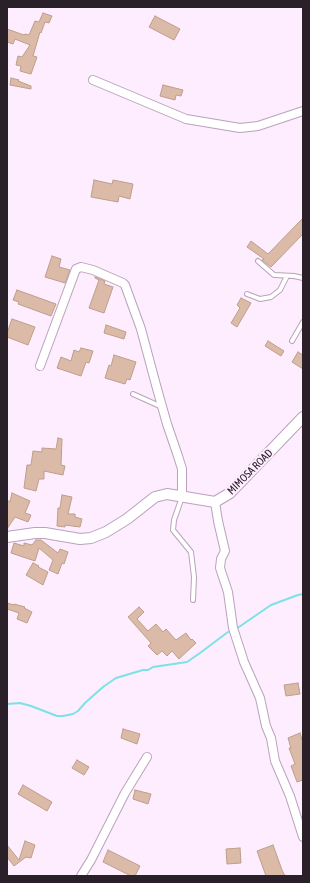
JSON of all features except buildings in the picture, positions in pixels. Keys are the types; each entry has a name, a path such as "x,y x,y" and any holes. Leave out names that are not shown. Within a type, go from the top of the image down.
{"street":[{"path":"92,80 186,119 240,128 258,126 303,111"},
{"path":"40,366 76,269 81,267 93,270 120,281 125,285 142,329 162,407 182,469 182,497"},
{"name":"MIMOSA ROAD","path":"7,537 40,533 91,538 106,532 127,519 156,497 167,494 216,502 230,493 303,417"},
{"path":"216,502 218,521 225,551 221,560 220,568 228,592 233,628 244,662 260,698 266,726 271,738 275,760 290,796 303,837"},
{"path":"81,876 125,793 147,758"}],"lane":[{"path":"258,261 274,275 303,278"},
{"path":"247,294 260,299 271,297 280,290 287,276"},
{"path":"292,341 303,322"},
{"path":"133,394 162,407"},
{"path":"182,497 174,520 173,530 191,552 194,577 193,600"}],"waterway":[{"path":"236,629 271,605 303,594"},
{"path":"7,704 20,703 57,716 73,714 103,687 116,678 143,670 148,670 153,667 187,662 228,632"}]}
